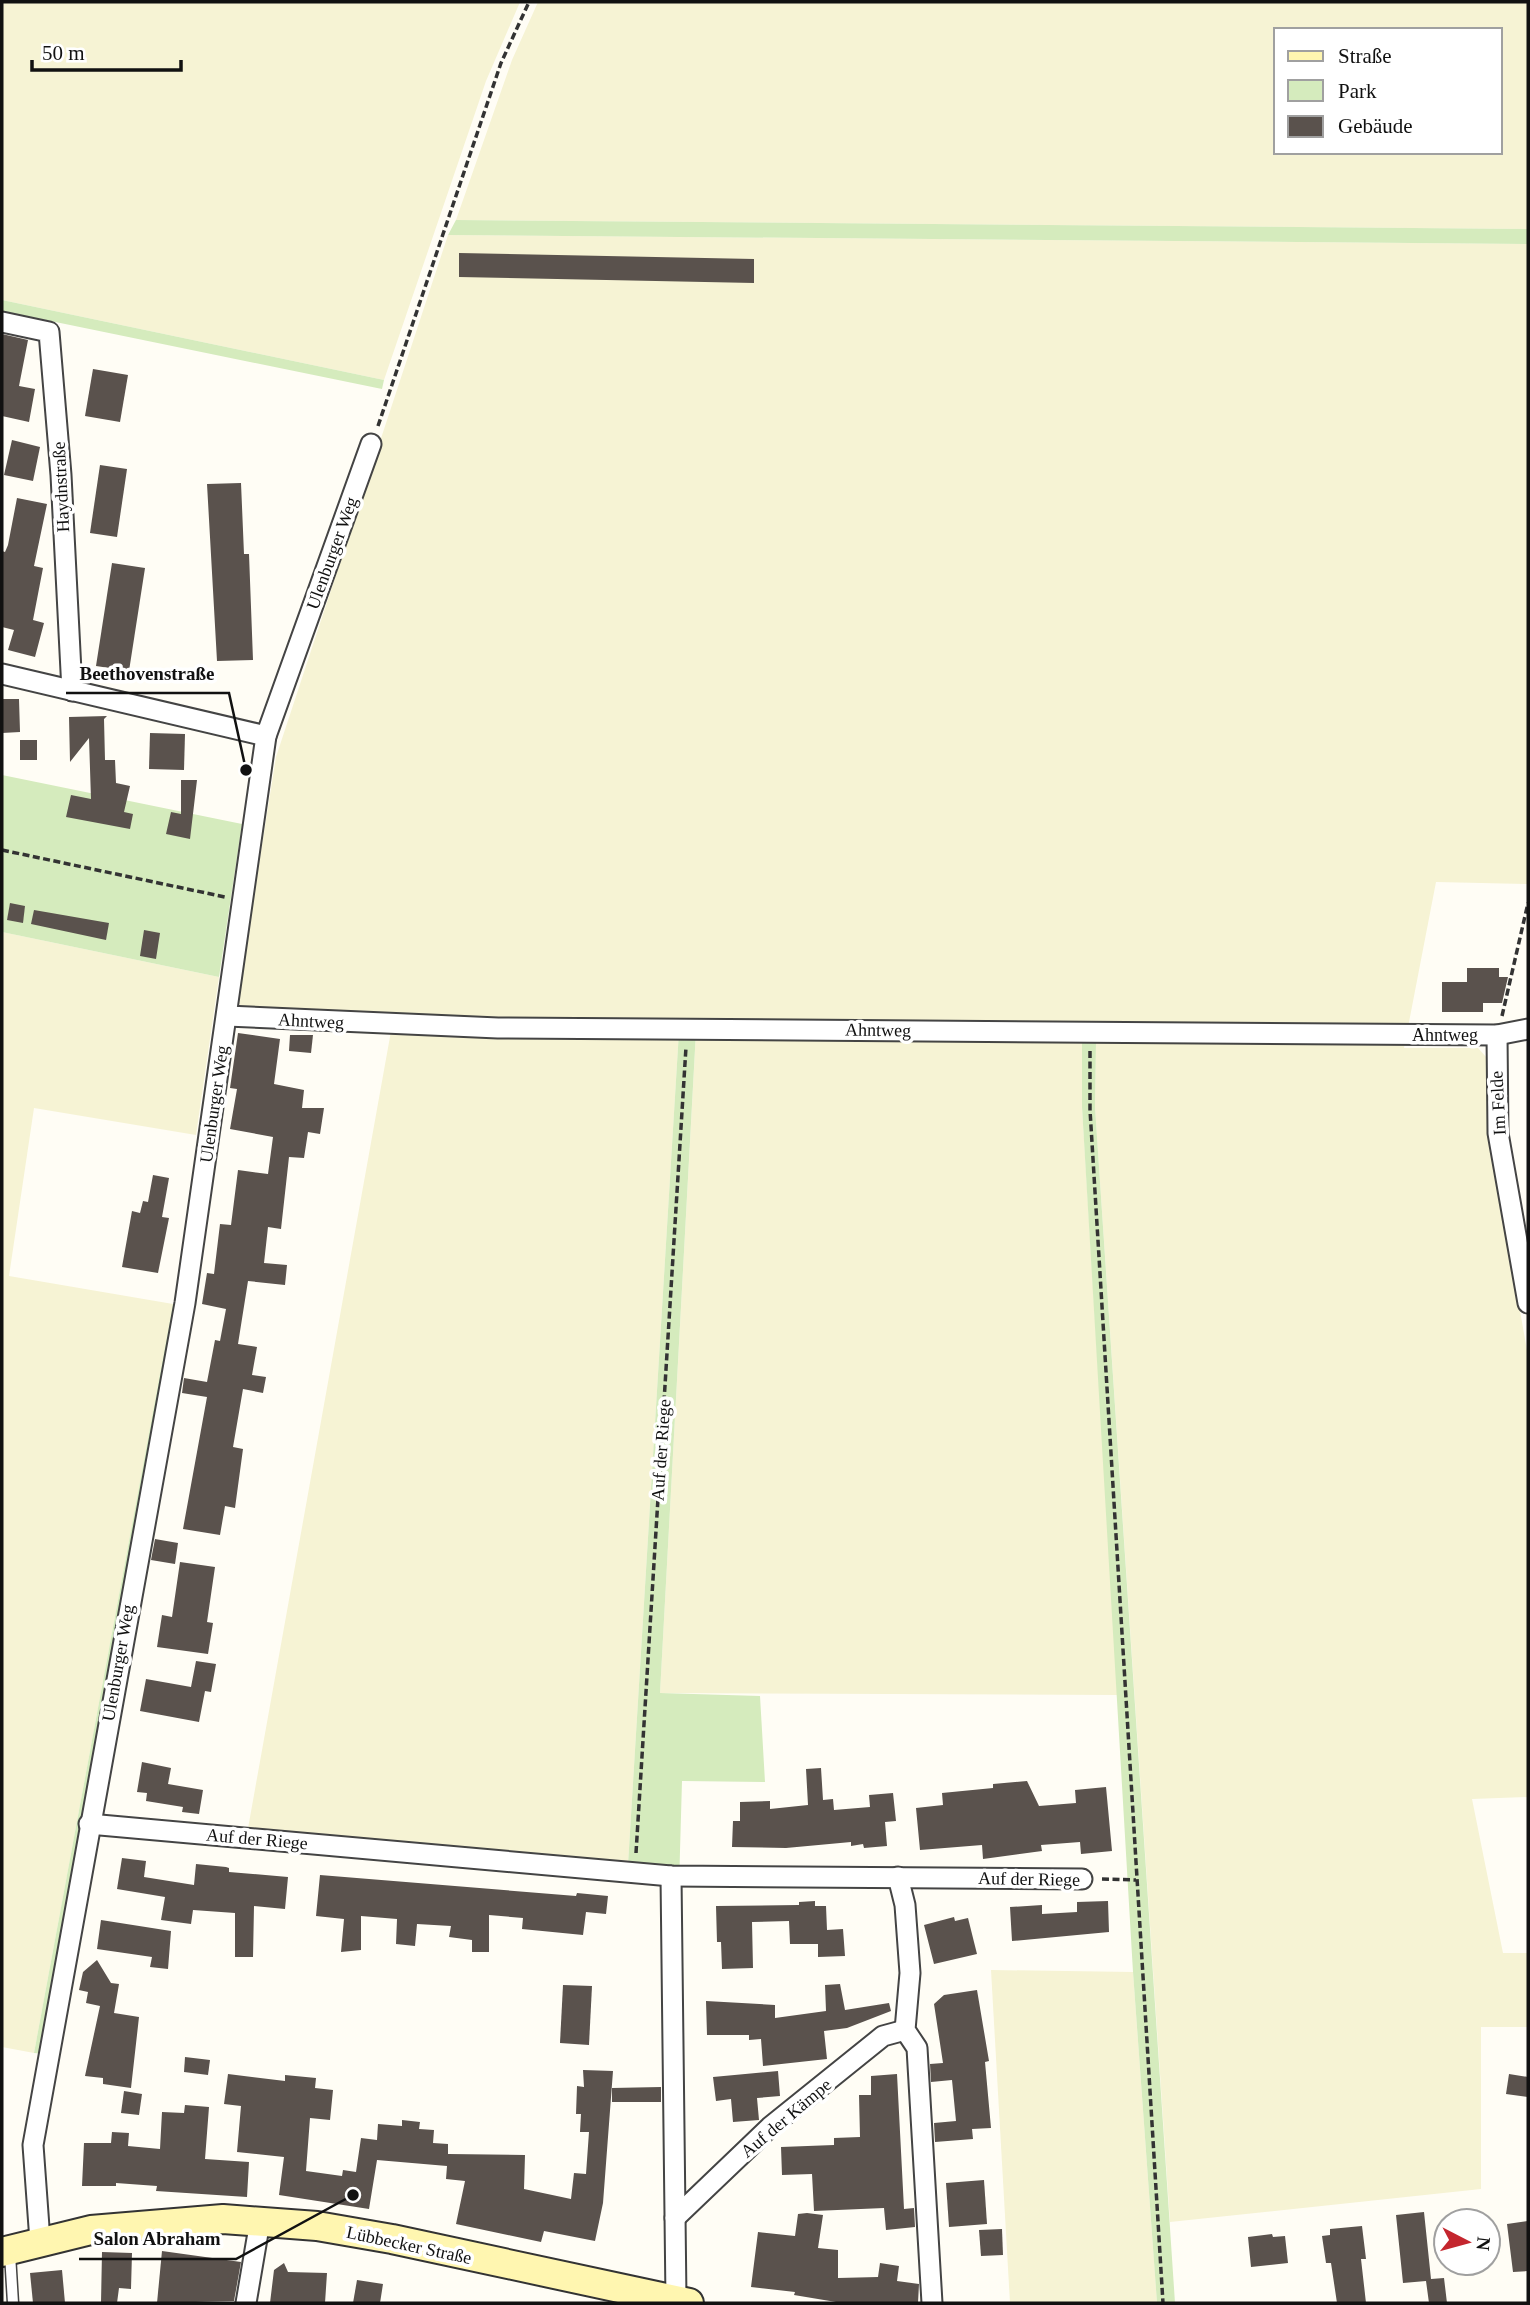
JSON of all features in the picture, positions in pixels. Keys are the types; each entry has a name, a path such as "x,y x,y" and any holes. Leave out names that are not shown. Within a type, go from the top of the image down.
{"main road":[{"name":"Lübbecker Straße","path":"6,2251 91,2230 166,2221 260,2221 317,2226 392,2239 683,2302"}],"street":[{"name":"Haydnstraße","path":"2,321 49,332 61,475 72,691"},
{"name":"Ulenburger Weg","path":"40,2241 33,2145 185,1303 266,736 371,444"},
{"path":"2,674 266,736"},
{"name":"Ahntweg","path":"227,1016 498,1028 1497,1035 1528,1029"},
{"name":"Im Felde","path":"1497,1035 1498,1133 1528,1303"},
{"name":"Auf der Riege","path":"89,1824 671,1876 1082,1880"},
{"path":"671,1876 675,2218 683,2302"},
{"path":"898,1877 905,1905 910,1973 905,2030 917,2048 932,2303"},
{"name":"Auf der Kämpe","path":"675,2218 770,2127 883,2036 905,2030"},
{"path":"246,2303 260,2221"}],"lane":[{"path":"6,2251 13,2303"}],"path":[{"path":"371,444 501,63 529,2"},
{"path":"2,850 241,900"},
{"path":"1497,1035 1528,903"},
{"name":"Auf der Riege","path":"635,1872 687,1028"},
{"path":"1090,1032 1090,1110 1163,2303"},
{"name":"Auf der Riege","path":"1082,1880 1136,1880"}],"shaded area":[{"path":"2,2 520,2 486,81 384,380 2,300"},
{"path":"538,2 1528,2 1528,229 456,220 512,60"},
{"path":"448,235 1528,244 1528,884 1436,882 1404,1048 1478,1048 1487,1058 1489,1136 1528,1356 1528,1797 1472,1799 1503,1953 1528,1953 1528,2027 1481,2027 1481,2189 1170,2222 1095,1107 1096,1042 1082,1041 1082,1107 1118,1695 660,1693 696,1032 679,1031 627,1881 245,1845 393,1020 246,1010 237,1002 276,757"},
{"path":"2,932 219,977 196,1135 34,1108 9,1276 173,1304 34,2053 2,2047"},
{"path":"991,1970 1133,1972 1157,2303 1010,2303"}],"green space":[{"path":"456,220 1528,229 1528,244 448,235"},
{"path":"2,300 384,380 382,389 2,311"},
{"path":"2,775 242,824 219,977 2,932"},
{"path":"679,1031 696,1031 660,1693 760,1696 765,1782 682,1781 679,1886 627,1881"},
{"path":"1082,1041 1096,1042 1095,1107 1175,2303 1157,2303 1133,1972 1082,1107"},
{"path":"173,1304 192,1306 60,2055 34,2053"}],"building":[{"path":"459,253 754,259 754,283 459,277"},
{"path":"2,334 28,340 19,386 35,389 29,422 2,416"},
{"path":"93,369 128,375 120,422 85,416"},
{"path":"12,440 40,447 33,481 4,475"},
{"path":"100,465 127,469 117,537 90,533"},
{"path":"241,483 244,554 249,554 253,660 217,661 207,484"},
{"path":"17,498 47,504 34,566 43,568 33,620 44,623 35,657 8,650 14,630 2,627 2,551 5,552 8,545"},
{"path":"112,563 145,568 129,671 96,666"},
{"path":"2,699 19,699 20,732 2,733"},
{"path":"107,716 104,719 105,760 115,760 116,783 130,786 124,812 133,814 130,829 66,817 71,795 91,799 89,738 70,762 69,717"},
{"path":"150,733 185,734 184,770 149,769"},
{"path":"20,740 37,740 37,760 20,760"},
{"path":"181,780 197,780 190,839 166,834 171,812 181,814"},
{"path":"10,903 25,906 23,923 7,920"},
{"path":"34,910 109,923 106,940 31,924"},
{"path":"144,930 160,933 156,959 140,956"},
{"path":"1467,968 1499,968 1499,977 1508,977 1502,1003 1483,1003 1483,1012 1442,1012 1442,982 1467,982"},
{"path":"238,1033 280,1039 274,1084 304,1090 302,1108 324,1108 320,1134 308,1132 304,1158 289,1157 281,1229 268,1227 264,1263 287,1265 285,1285 248,1281 238,1344 257,1347 252,1375 266,1377 263,1393 243,1389 233,1447 243,1449 235,1508 225,1506 220,1535 183,1529 207,1397 182,1393 184,1378 207,1382 215,1340 220,1341 226,1309 202,1304 207,1273 214,1274 220,1224 231,1225 238,1170 268,1174 273,1137 230,1129 237,1089 230,1088"},
{"path":"290,1035 313,1035 311,1053 289,1051"},
{"path":"153,1175 169,1178 162,1217 169,1218 158,1273 122,1267 132,1211 140,1213 143,1201 148,1202"},
{"path":"155,1539 178,1543 175,1564 151,1560"},
{"path":"180,1562 215,1567 207,1622 213,1623 208,1654 157,1647 162,1615 172,1617"},
{"path":"196,1661 216,1664 211,1692 205,1691 199,1722 140,1711 146,1679 191,1687"},
{"path":"142,1762 171,1768 168,1784 203,1790 199,1814 182,1812 183,1807 146,1801 147,1793 137,1792"},
{"path":"821,1768 823,1800 833,1799 834,1810 870,1807 869,1795 893,1793 896,1821 885,1822 887,1846 864,1848 863,1844 851,1846 851,1842 786,1848 732,1847 733,1821 740,1821 740,1802 770,1801 770,1809 808,1805 806,1769"},
{"path":"1027,1781 1039,1806 1076,1803 1075,1790 1106,1787 1112,1851 1081,1854 1080,1842 1041,1845 1042,1851 983,1859 982,1845 920,1850 916,1808 943,1805 942,1793 993,1788 993,1784"},
{"path":"122,1858 146,1861 144,1877 194,1885 196,1864 226,1867 229,1872 288,1877 285,1909 254,1906 253,1957 235,1957 235,1913 193,1910 191,1924 161,1920 165,1897 117,1889"},
{"path":"320,1875 576,1896 577,1893 608,1896 606,1914 586,1912 583,1935 522,1929 523,1918 489,1915 489,1952 472,1952 472,1940 449,1937 451,1926 417,1924 415,1946 396,1944 397,1919 361,1916 361,1950 341,1952 344,1919 316,1916"},
{"path":"815,1901 815,1906 826,1906 827,1930 843,1929 845,1956 818,1957 818,1944 790,1944 789,1921 752,1922 753,1968 722,1969 721,1942 717,1942 716,1906 799,1905 799,1902"},
{"path":"1108,1901 1109,1932 1012,1941 1010,1907 1042,1905 1042,1914 1077,1912 1077,1902"},
{"path":"954,1917 955,1921 968,1918 977,1954 934,1964 924,1925"},
{"path":"101,1920 171,1931 168,1969 150,1967 152,1957 97,1949"},
{"path":"97,1960 111,1983 119,1984 114,2013 139,2017 131,2088 103,2084 103,2078 85,2076 100,2006 86,2003 88,1992 79,1990 83,1972"},
{"path":"840,1984 845,2010 889,2003 891,2011 847,2028 824,2031 827,2059 763,2066 761,2039 749,2040 749,2035 707,2035 706,2001 775,2005 775,2018 826,2011 825,1985"},
{"path":"563,1985 592,1986 589,2045 560,2043"},
{"path":"977,1990 989,2061 985,2062 991,2128 972,2129 973,2139 935,2142 934,2123 956,2121 952,2080 931,2082 930,2064 943,2063 934,2004 944,1995"},
{"path":"185,2057 210,2060 208,2075 184,2072"},
{"path":"583,2070 613,2071 603,2203 595,2241 544,2231 541,2242 456,2224 465,2181 446,2179 447,2166 377,2160 369,2209 279,2195 284,2157 237,2152 241,2106 224,2104 228,2074 285,2081 285,2075 316,2078 315,2088 333,2090 330,2120 310,2118 306,2171 342,2176 343,2170 356,2172 361,2138 377,2140 378,2124 402,2126 402,2120 420,2122 419,2129 434,2130 433,2143 448,2144 448,2154 525,2155 524,2189 571,2199 574,2173 586,2174 589,2132 580,2132 581,2114 576,2114 577,2086 584,2087"},
{"path":"778,2071 780,2096 757,2098 759,2120 733,2122 731,2099 716,2101 713,2077"},
{"path":"897,2074 904,2209 914,2208 915,2227 886,2230 884,2208 814,2211 812,2174 782,2175 781,2147 834,2145 834,2138 860,2137 859,2095 871,2095 871,2076"},
{"path":"1509,2074 1528,2077 1528,2097 1506,2094"},
{"path":"661,2087 661,2102 612,2102 612,2088"},
{"path":"124,2091 142,2094 139,2115 121,2113"},
{"path":"185,2105 209,2107 205,2159 249,2162 247,2197 156,2191 157,2186 116,2183 116,2186 82,2186 84,2143 111,2143 112,2132 129,2133 128,2146 160,2149 162,2112 184,2113"},
{"path":"984,2180 987,2224 949,2227 946,2183"},
{"path":"1424,2212 1431,2279 1444,2278 1447,2303 1429,2303 1426,2281 1403,2283 1396,2215"},
{"path":"798,2214 823,2215 818,2248 838,2250 838,2278 878,2277 880,2263 899,2266 897,2281 919,2284 918,2303 842,2303 794,2295 795,2292 751,2287 758,2232 795,2236"},
{"path":"1528,2221 1528,2271 1513,2272 1507,2224"},
{"path":"1362,2226 1366,2259 1361,2259 1366,2303 1337,2303 1331,2263 1326,2263 1322,2236 1330,2235 1330,2229"},
{"path":"1002,2229 1003,2255 981,2256 979,2230"},
{"path":"1272,2234 1273,2237 1285,2236 1288,2263 1251,2267 1248,2237"},
{"path":"162,2251 241,2262 234,2301 157,2303"},
{"path":"102,2252 132,2253 131,2289 119,2288 117,2303 101,2303"},
{"path":"284,2263 288,2272 327,2273 325,2303 270,2303 274,2270"},
{"path":"62,2270 65,2303 33,2303 30,2273"},
{"path":"357,2280 383,2284 380,2303 353,2303"}],"place":[{"name":"Beethovenstraße","path":"246,770"},
{"name":"Salon Abraham","path":"353,2195"}]}
